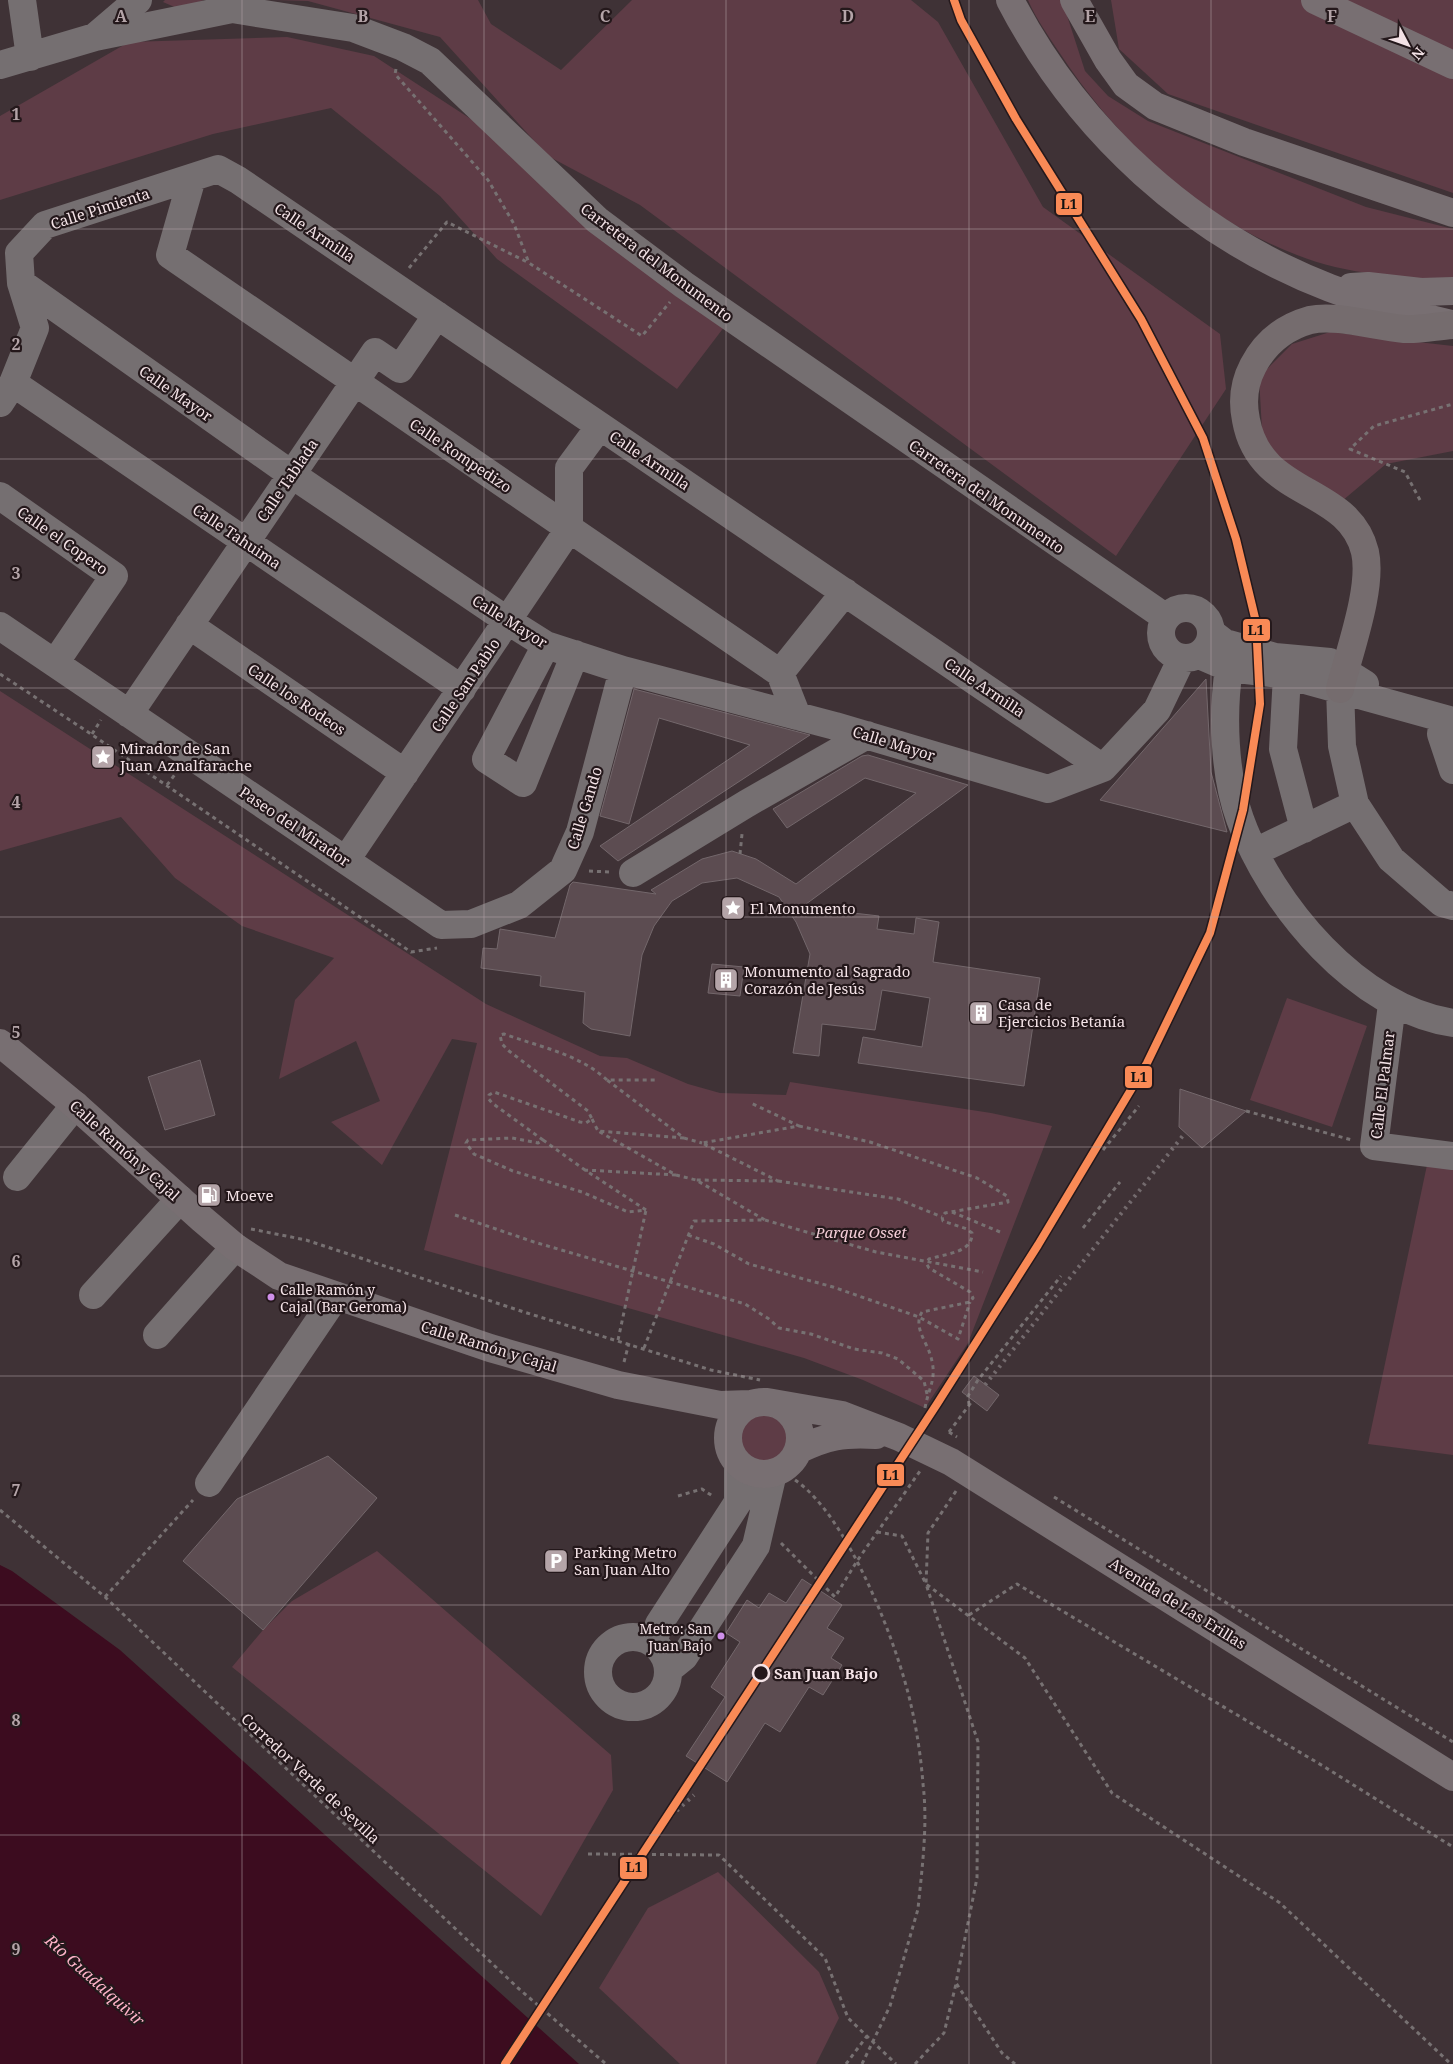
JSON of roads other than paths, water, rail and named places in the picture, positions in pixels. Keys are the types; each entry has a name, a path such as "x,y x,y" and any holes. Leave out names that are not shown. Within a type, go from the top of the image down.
{"highway":[{"path":"1342,680 1366,589 1364,552 1352,527 1332,506 1287,481 1266,466 1249,438 1244,409 1246,380 1260,352 1284,330 1312,320 1346,320 1406,329 1453,325"}],"main road":[{"path":"1010,0 1027,32 1056,76 1120,151 1155,184 1227,236 1278,264 1330,288 1392,309 1453,325"},
{"path":"1074,0 1088,28 1126,86 1155,106 1244,142 1453,213"},
{"path":"1088,28 1092,0"},
{"path":"1315,0 1453,64"},
{"path":"1330,288 1368,286 1421,292 1453,291"},
{"name":"Calle Ramón y Cajal","path":"0,1043 75,1105 180,1199 242,1238 279,1276 490,1348 618,1385 697,1415 718,1431 756,1467"},
{"name":"Calle Ramón y Cajal","path":"618,1385 720,1405 761,1396"},
{"path":"761,1396 787,1410 794,1418 800,1439 798,1450 792,1460 756,1467 727,1442 728,1430 732,1420 740,1410 761,1396"},
{"name":"Avenida de Las Erillas","path":"761,1396 842,1416 899,1437 933,1453 969,1473 1453,1777"},
{"name":"Avenida de Las Erillas","path":"798,1450 823,1438 848,1433 899,1437"}],"street":[{"path":"22,0 30,57"},
{"path":"95,37 138,0"},
{"path":"145,0 149,8 174,21"},
{"name":"Carretera del Monumento","path":"0,65 95,37 232,9 353,28 403,46 430,60 597,220 684,285 1165,617"},
{"name":"Calle Armilla","path":"192,178 218,170 238,180 1103,768"},
{"name":"Calle Pimienta","path":"21,283 20,252 45,225 192,178"},
{"name":"Calle Rompedizo","path":"192,178 170,255 354,383 780,673"},
{"path":"7,393 35,328 21,283"},
{"name":"Calle Mayor","path":"21,283 291,474 546,645 623,670 867,735 1048,789 1103,768"},
{"name":"Calle Tablada","path":"116,716 189,625 375,352 400,369 437,315"},
{"name":"Calle Tahuima","path":"7,393 245,542 462,689"},
{"path":"570,529 569,468 600,426"},
{"name":"Calle el Copero","path":"0,496 114,576 55,663"},
{"name":"Calle San Pablo","path":"346,860 570,529"},
{"path":"797,716 780,673 844,592"},
{"path":"1103,768 1157,710 1197,648 1209,620 1200,611 1188,607 1175,609 1165,617 1160,637 1164,647 1172,654 1197,648 1226,643 1275,657 1330,662 1342,680 1342,746 1354,804 1391,859 1442,903 1453,906"},
{"name":"Calle los Rodeos","path":"189,625 405,773"},
{"name":"Paseo del Mirador","path":"0,626 55,663 116,716 346,860 444,936"},
{"path":"546,645 486,759 523,783 575,654"},
{"path":"1197,648 1229,668 1342,680 1395,705 1448,720 1441,734 1453,770"},
{"path":"1229,668 1226,685 1227,762 1240,818 1255,852 1284,905 1332,958 1392,1004 1453,1023"},
{"name":"Calle Gando","path":"444,936 519,905 563,870 580,832 623,670"},
{"path":"1287,675 1283,749 1304,829"},
{"path":"633,873 746,804 867,735"},
{"path":"1255,852 1354,804"},
{"name":"Calle El Palmar","path":"1392,1004 1374,1146 1453,1156"},
{"path":"17,1177 75,1105"},
{"path":"93,1295 180,1199"},
{"path":"157,1335 242,1238"},
{"path":"209,1482 336,1296"},
{"path":"756,1467 765,1504 756,1546 684,1657 656,1645 738,1502 756,1467"}],"water":[{"name":"Río Guadalquivir","path":"0,1565 12,1571 120,1650 579,2064 0,2064"}],"railway":[{"path":"985,1385 1185,1133"},
{"path":"660,1826 694,1795"}],"place":[{"name":"Mirador de San Juan Aznalfarache","path":"103,757"},
{"name":"El Monumento","path":"733,908"},
{"name":"Monumento al Sagrado Corazón de Jesús","path":"726,980"},
{"name":"Casa de Ejercicios Betanía","path":"981,1013"},
{"name":"Moeve","path":"209,1195"},
{"name":"Calle Ramón y Cajal (Bar Geroma)","path":"271,1297"},
{"name":"Parking Metro San Juan Alto","path":"556,1561"},
{"name":"Metro: San Juan Bajo","path":"721,1636"},
{"name":"San Juan Bajo","path":"761,1673"}],"park label":[{"name":"Parque Osset","path":"861,1232"}]}
